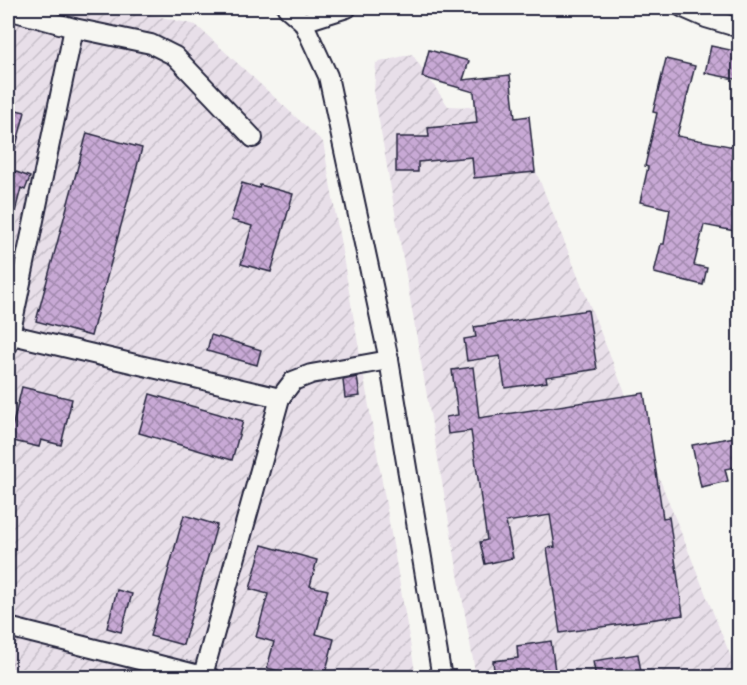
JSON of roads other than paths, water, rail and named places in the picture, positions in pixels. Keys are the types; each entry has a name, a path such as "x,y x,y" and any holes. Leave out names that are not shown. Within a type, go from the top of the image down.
{"street":[{"path":"287,8 303,22 328,76 388,360 442,678"},
{"path":"303,22 347,8"},
{"path":"683,8 706,18 740,28"},
{"path":"8,10 74,28 151,44 175,56 253,138"},
{"path":"74,28 8,338 280,398"},
{"path":"8,627 207,676 280,398 293,381 311,374 388,360"}]}
